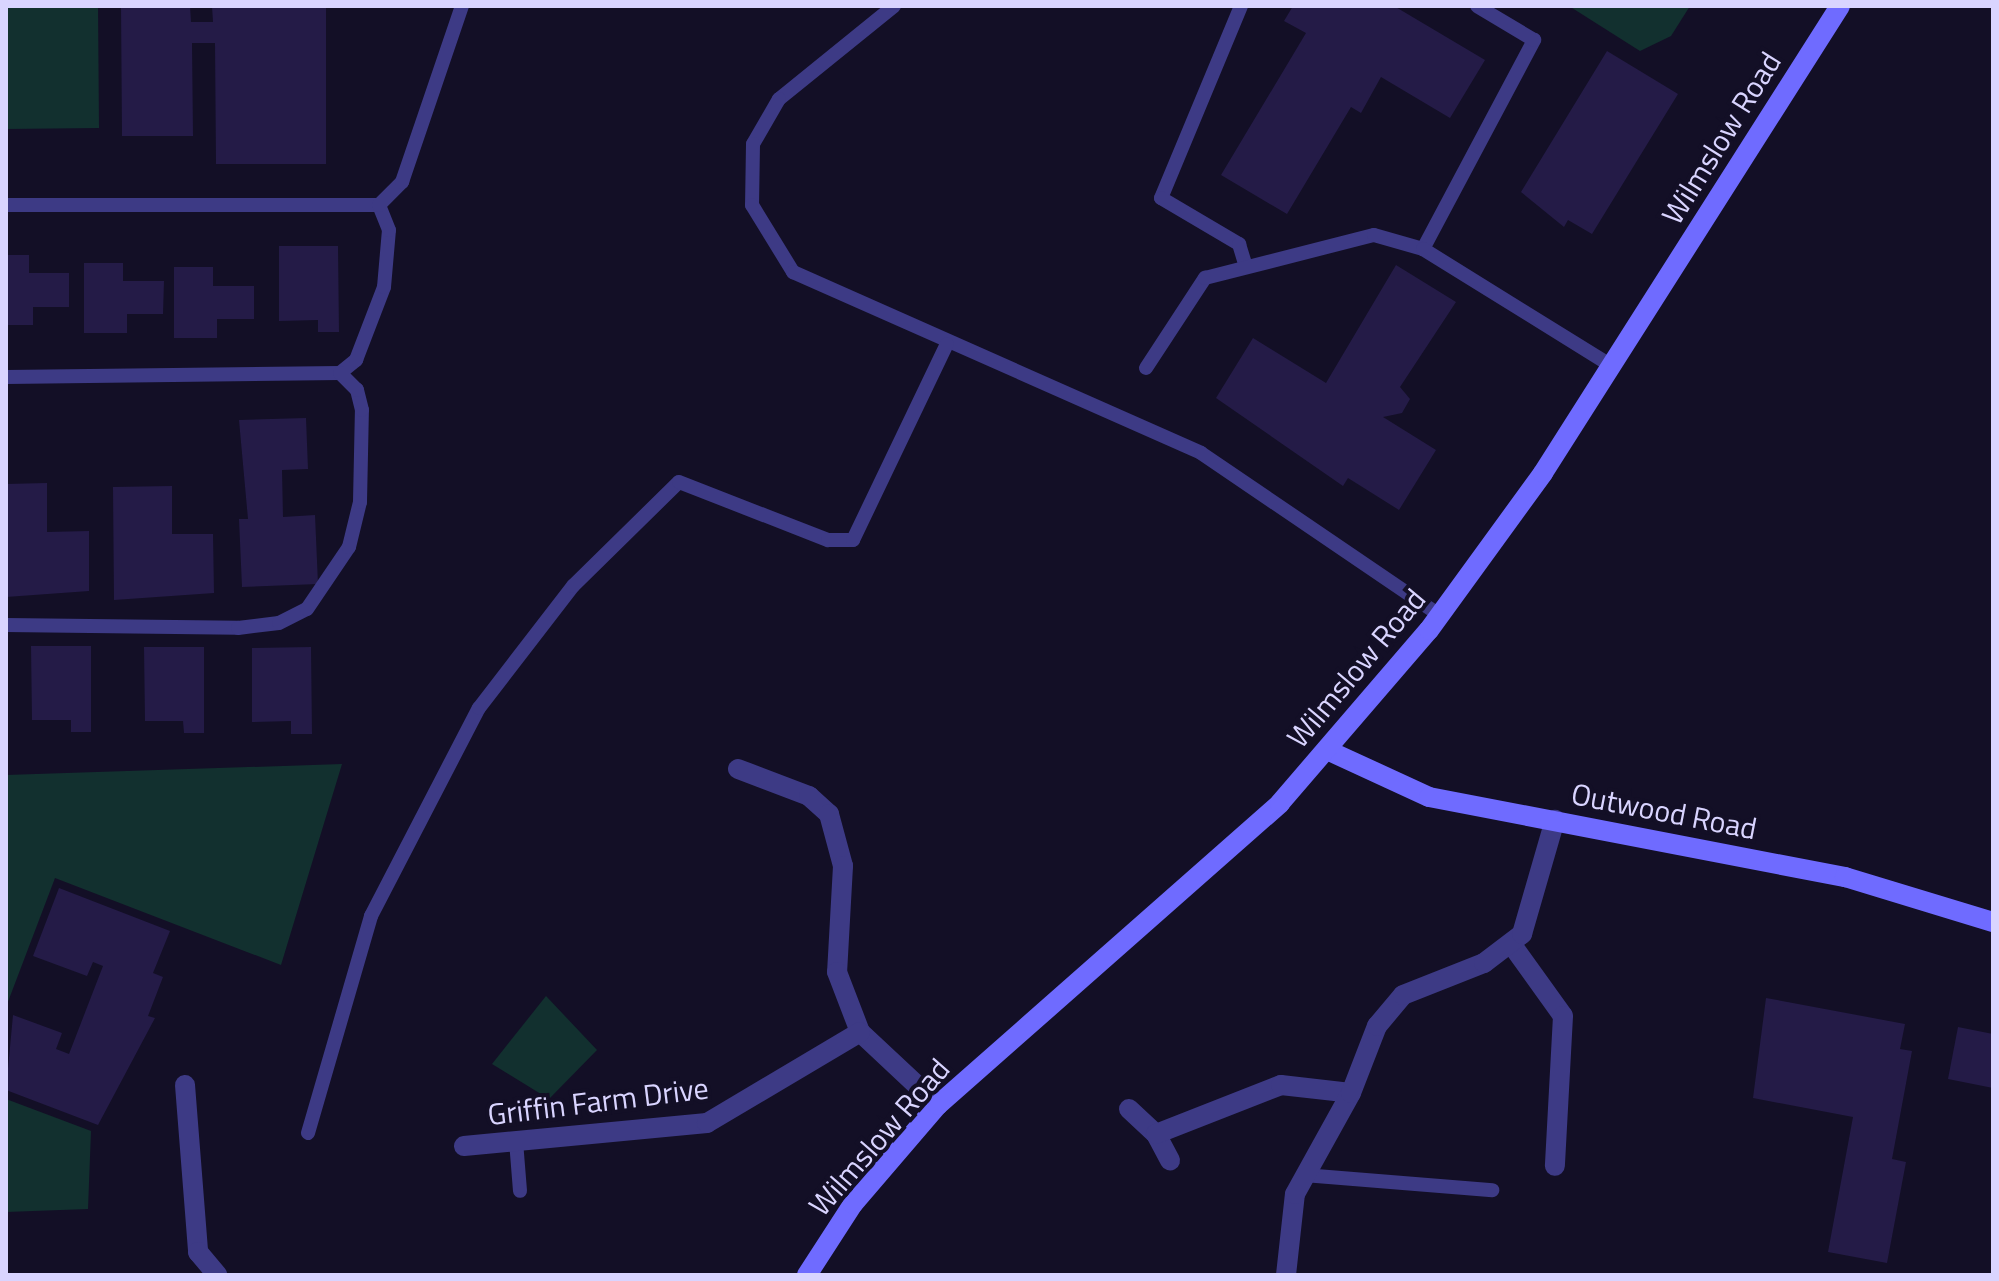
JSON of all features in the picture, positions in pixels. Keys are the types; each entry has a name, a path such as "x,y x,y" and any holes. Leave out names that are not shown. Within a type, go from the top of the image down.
{"main road":[{"name":"Wilmslow Road","path":"807,1275 853,1204 938,1105 1210,867 1327,750 1441,616 1612,366 1840,6"},
{"name":"Outwood Road","path":"1327,750 1403,789 1845,877 1993,922"}],"street":[{"path":"738,769 809,796 829,814 843,866 837,972 860,1032 938,1105"},
{"path":"1286,1275 1291,1210 1304,1175 1351,1093 1388,1008 1421,984 1512,945 1530,922 1555,820"},
{"path":"1512,945 1563,1016 1555,1166"},
{"name":"Griffin Farm Drive","path":"464,1146 707,1123 736,1113 860,1032"},
{"path":"185,1085 198,1252 217,1275"},
{"path":"1156,1134 1257,1090 1303,1085 1351,1093"},
{"path":"1129,1109 1156,1134 1170,1160"}],"lane":[{"path":"6,205 379,205 402,182 462,6"},
{"path":"894,6 779,99 753,144 752,205 793,272 947,344 1201,453 1441,616"},
{"path":"1241,6 1161,198 1239,244 1245,264"},
{"path":"1423,249 1534,40 1477,6"},
{"path":"6,377 340,373 356,360 384,287 389,230 379,205"},
{"path":"1146,368 1191,291 1245,264 1374,235 1423,249 1612,366"},
{"path":"308,1133 371,916 479,708 573,586 679,482 828,540 853,540 947,344"},
{"path":"6,625 238,628 279,623 307,609 349,547 360,502 362,410 357,390 340,373"},
{"path":"516,1141 520,1191"},
{"path":"1304,1175 1492,1190"}],"green space":[{"path":"6,6 98,6 99,128 6,129"},
{"path":"1569,6 1690,6 1671,36 1640,51"},
{"path":"342,764 281,965 55,878 6,1007 6,775"},
{"path":"546,996 597,1050 549,1099 492,1064"},
{"path":"6,1099 91,1131 88,1209 6,1212"}],"building":[{"path":"121,6 190,6 191,22 213,22 212,6 326,6 326,164 216,164 215,43 192,43 193,136 122,136"},
{"path":"1293,6 1394,6 1485,60 1450,118 1381,77 1361,113 1351,107 1287,214 1221,175 1306,33 1284,21"},
{"path":"1607,51 1678,94 1592,234 1568,220 1564,227 1521,192"},
{"path":"279,246 338,246 339,332 318,332 318,320 279,321"},
{"path":"6,255 29,255 29,273 69,273 69,307 33,307 33,325 6,325"},
{"path":"84,263 123,263 123,281 164,281 163,314 127,314 127,333 84,333"},
{"path":"1396,265 1456,302 1400,387 1410,399 1402,413 1383,417 1436,450 1399,510 1348,478 1343,486 1216,398 1253,338 1326,383"},
{"path":"174,267 213,267 213,286 254,286 254,319 217,319 217,338 174,338"},
{"path":"306,418 308,469 282,470 283,517 315,515 318,584 242,587 239,519 248,519 239,420"},
{"path":"47,483 47,532 89,531 89,591 6,597 6,484"},
{"path":"172,486 172,534 213,534 214,593 114,600 113,487"},
{"path":"31,646 91,646 91,732 71,732 71,720 32,720"},
{"path":"144,647 204,647 204,733 184,733 183,721 145,721"},
{"path":"311,647 312,734 291,734 291,721 252,722 252,648"},
{"path":"59,888 170,931 153,973 163,977 148,1016 155,1018 98,1125 6,1090 13,1015 62,1033 56,1049 69,1054 103,966 93,962 87,976 33,956"},
{"path":"1766,998 1905,1024 1900,1049 1912,1051 1892,1159 1906,1162 1887,1263 1828,1252 1853,1117 1753,1098"},
{"path":"1958,1027 1993,1034 1993,1088 1948,1079"}]}
